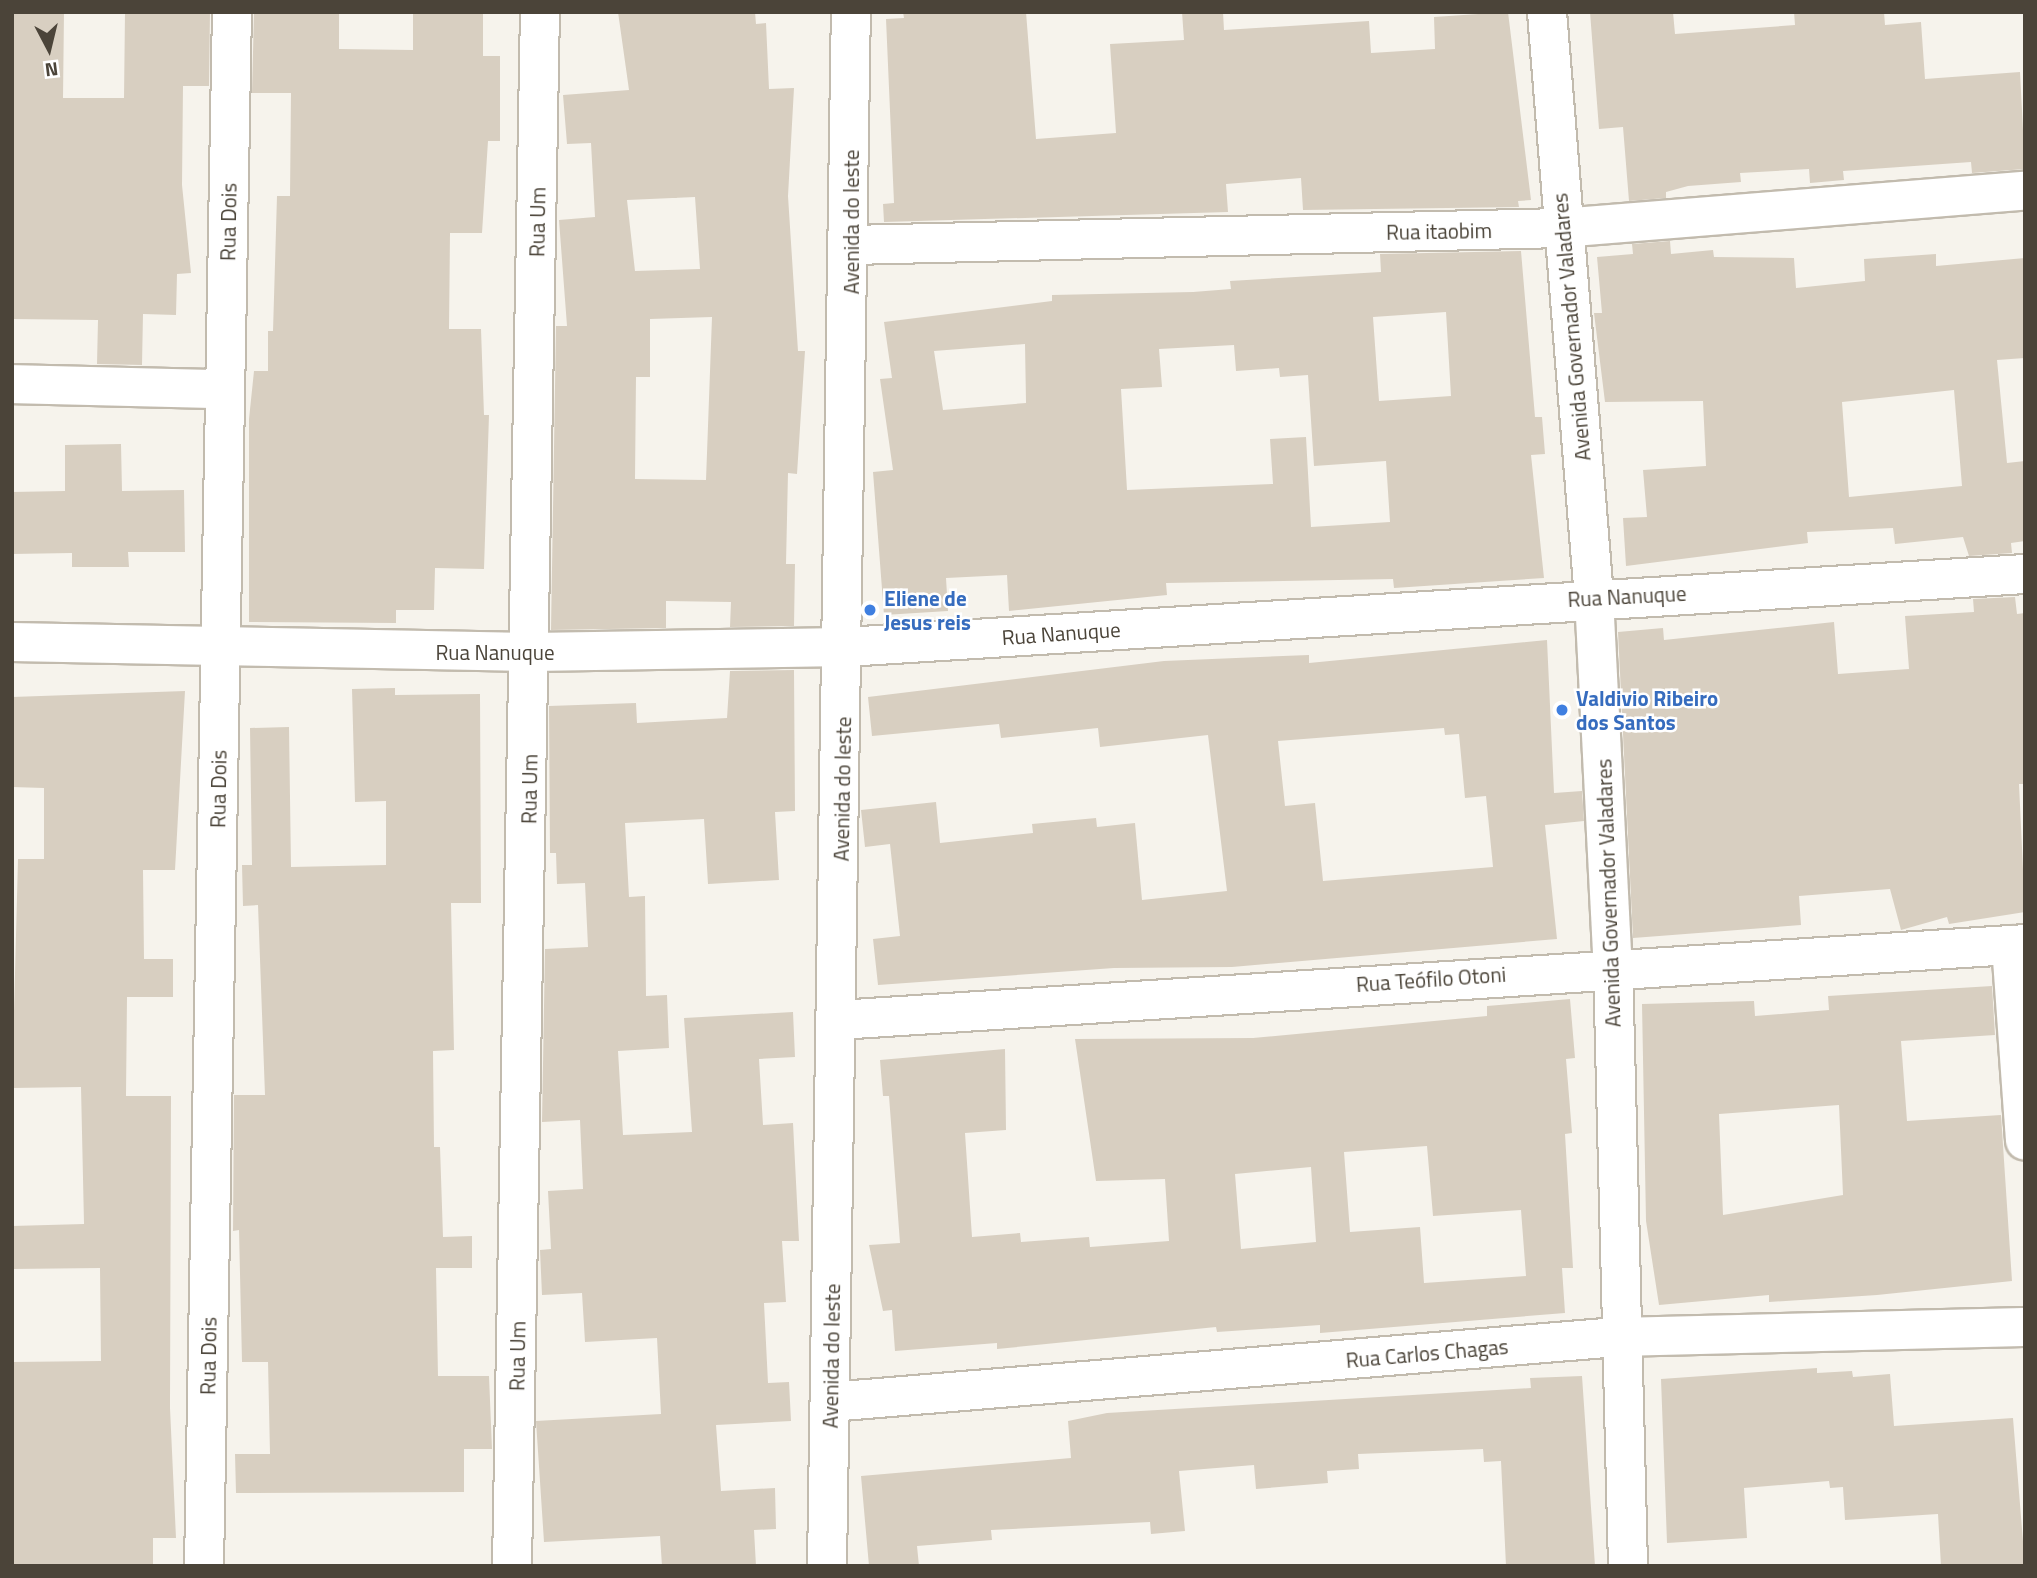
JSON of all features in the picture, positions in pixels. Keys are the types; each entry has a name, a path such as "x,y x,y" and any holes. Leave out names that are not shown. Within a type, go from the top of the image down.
{"street":[{"name":"Rua Dois","path":"204,1566 232,12"},
{"name":"Rua Um","path":"512,1566 532,653 540,12"},
{"name":"Avenida do leste","path":"827,1566 845,647 851,245 851,12"},
{"name":"Avenida Governador Valadares","path":"1547,12 1562,228 1594,597 1613,967 1617,1337 1628,1566"},
{"name":"Rua itaobim","path":"851,245 1562,228 2025,191"},
{"path":"12,384 224,389"},
{"name":"Rua Nanuque","path":"12,642 220,649 532,653 845,647 1594,597 2025,574"},
{"path":"2018,945 2025,1141"},
{"name":"Rua Teófilo Otoni","path":"838,1020 1613,967 2018,945"},
{"name":"Rua Carlos Chagas","path":"830,1402 1617,1337 2025,1327"}],"building":[{"path":"12,12 64,12 63,98 124,98 125,12 210,12 209,86 183,86 182,185 191,273 177,274 176,315 143,314 142,365 97,364 98,320 12,319"},
{"path":"254,12 339,12 339,49 413,50 413,12 483,12 483,56 500,56 500,141 488,141 482,233 450,233 449,329 481,329 484,415 489,415 484,569 435,568 434,610 396,610 396,623 249,622 249,419 254,371 268,371 268,331 273,331 277,196 290,196 291,93 252,93"},
{"path":"618,12 755,12 756,24 766,23 769,89 794,88 788,196 798,351 805,351 797,474 788,473 786,564 795,564 794,626 730,627 731,602 666,601 666,628 551,630 556,326 567,326 559,220 595,217 591,143 567,144 563,95 629,90","holes":["695,197 700,269 635,271 627,200","712,317 706,480 635,479 636,377 650,377 650,319"]},
{"path":"903,12 1026,12 1036,139 1116,133 1110,44 1184,40 1182,12 1223,12 1224,30 1369,21 1371,53 1435,49 1434,17 1508,12 1531,200 1518,201 1519,207 1303,210 1301,178 1226,184 1228,212 884,222 883,204 894,203 886,19 904,18"},
{"path":"1590,12 1673,12 1675,34 1795,25 1794,12 1884,12 1885,25 1921,22 1925,79 2020,72 2025,169 1972,173 1971,162 1843,171 1844,180 1810,183 1809,169 1740,173 1741,182 1688,186 1666,192 1666,198 1629,201 1623,127 1599,129"},
{"path":"1670,241 1671,254 1713,250 1714,257 1794,258 1796,288 1865,281 1864,259 1936,254 1936,266 2025,258 2025,358 1997,360 2007,463 2025,461 2025,541 2011,543 2012,553 1969,556 1963,537 1895,544 1893,528 1807,532 1808,543 1626,566 1623,518 1647,517 1643,470 1706,466 1703,401 1605,402 1594,313 1602,313 1597,257 1633,254 1632,244","holes":["1954,390 1962,486 1849,497 1842,402"]},
{"path":"1521,251 1535,417 1542,417 1545,454 1531,455 1544,578 1394,588 1393,579 1166,583 1167,595 1009,611 1007,575 946,578 948,611 884,615 873,472 893,470 880,379 892,378 884,322 1052,301 1052,295 1193,292 1231,289 1230,281 1381,272 1380,254","holes":["1446,312 1451,396 1379,401 1373,317","1025,344 1026,403 943,410 934,351","1234,345 1236,371 1279,368 1280,377 1308,375 1314,466 1386,461 1390,522 1311,527 1306,437 1270,439 1273,484 1127,490 1121,389 1162,387 1159,349"]},
{"path":"121,444 122,491 184,490 185,552 128,552 129,567 72,567 72,553 12,554 12,492 65,491 65,445"},
{"path":"2015,597 2017,614 2025,613 2025,784 2019,784 2025,912 1949,924 1947,917 1901,930 1890,889 1799,896 1801,925 1633,938 1618,632 1663,628 1664,640 1834,622 1838,674 1909,669 1905,616 1974,612 1973,599"},
{"path":"1547,640 1554,793 1582,791 1584,821 1545,825 1557,939 1232,967 1114,968 878,985 873,939 900,936 890,844 865,847 861,810 936,802 940,843 1033,833 1032,824 1096,818 1097,827 1135,823 1142,900 1227,891 1208,735 1100,747 1098,728 1001,738 999,724 872,736 868,697 1164,661 1309,655 1309,663","holes":["1444,728 1445,735 1459,734 1465,798 1486,796 1493,867 1323,881 1315,803 1285,806 1278,741"]},
{"path":"794,670 795,811 775,812 779,880 708,884 704,819 625,823 629,897 645,896 646,996 667,995 669,1048 618,1051 623,1135 692,1132 684,1018 793,1012 795,1057 759,1059 763,1125 793,1123 799,1241 782,1241 786,1302 764,1303 768,1383 789,1382 791,1421 716,1425 721,1491 775,1488 776,1529 754,1530 756,1566 662,1566 660,1536 544,1542 536,1421 661,1414 657,1338 585,1342 582,1293 542,1295 540,1250 551,1249 548,1191 583,1189 580,1120 542,1122 545,949 588,947 585,883 557,884 556,853 550,853 549,706 636,703 637,723 727,718 730,671"},
{"path":"395,688 395,695 480,694 481,903 451,903 454,1050 433,1051 434,1147 440,1147 443,1237 472,1236 472,1268 436,1268 438,1376 489,1376 492,1449 464,1449 464,1492 236,1493 235,1454 270,1454 268,1362 242,1362 239,1230 233,1231 234,1095 265,1095 258,905 243,906 242,865 252,865 250,728 289,727 291,867 386,865 386,801 355,802 352,689"},
{"path":"185,691 175,870 143,870 144,959 173,959 173,997 127,997 126,1096 171,1096 170,1408 176,1538 153,1538 153,1566 12,1566 12,1362 101,1361 100,1268 12,1269 12,1226 84,1224 81,1087 12,1088 18,859 44,859 44,788 12,787 12,697"},
{"path":"1992,986 1995,1035 1901,1041 1907,1121 2001,1115 2012,1281 1877,1295 1769,1302 1769,1295 1659,1305 1646,1221 1642,1004 1754,1001 1755,1016 1829,1010 1828,996","holes":["1839,1105 1843,1195 1723,1215 1719,1114"]},
{"path":"1570,999 1575,1058 1566,1059 1572,1133 1565,1134 1573,1268 1562,1268 1565,1313 1320,1333 1320,1325 1217,1332 1216,1327 997,1349 997,1343 895,1351 892,1310 883,1311 869,1245 900,1243 889,1096 883,1096 880,1060 1005,1049 1006,1130 965,1133 972,1237 1020,1233 1021,1242 1089,1237 1090,1247 1169,1241 1165,1179 1096,1181 1075,1039 1253,1038 1487,1016 1487,1006","holes":["1427,1146 1433,1216 1521,1210 1526,1276 1424,1283 1420,1227 1350,1232 1344,1152","1311,1167 1316,1242 1241,1249 1235,1174"]},
{"path":"1817,1368 1817,1373 1852,1371 1853,1377 1890,1374 1894,1426 2013,1418 2025,1566 1941,1566 1938,1514 1845,1520 1843,1487 1830,1488 1829,1481 1744,1488 1747,1538 1667,1543 1661,1379"},
{"path":"1582,1376 1595,1566 1506,1566 1501,1461 1484,1462 1483,1449 1358,1454 1359,1469 1327,1471 1328,1483 1256,1489 1254,1465 1179,1471 1185,1531 1151,1534 1150,1522 991,1530 992,1540 917,1546 919,1566 869,1566 861,1476 1071,1458 1068,1421 1107,1413 1531,1388 1530,1378"}],"place":[{"name":"Eliene de Jesus reis","path":"870,610"},
{"name":"Valdivio Ribeiro dos Santos","path":"1562,710"}]}
